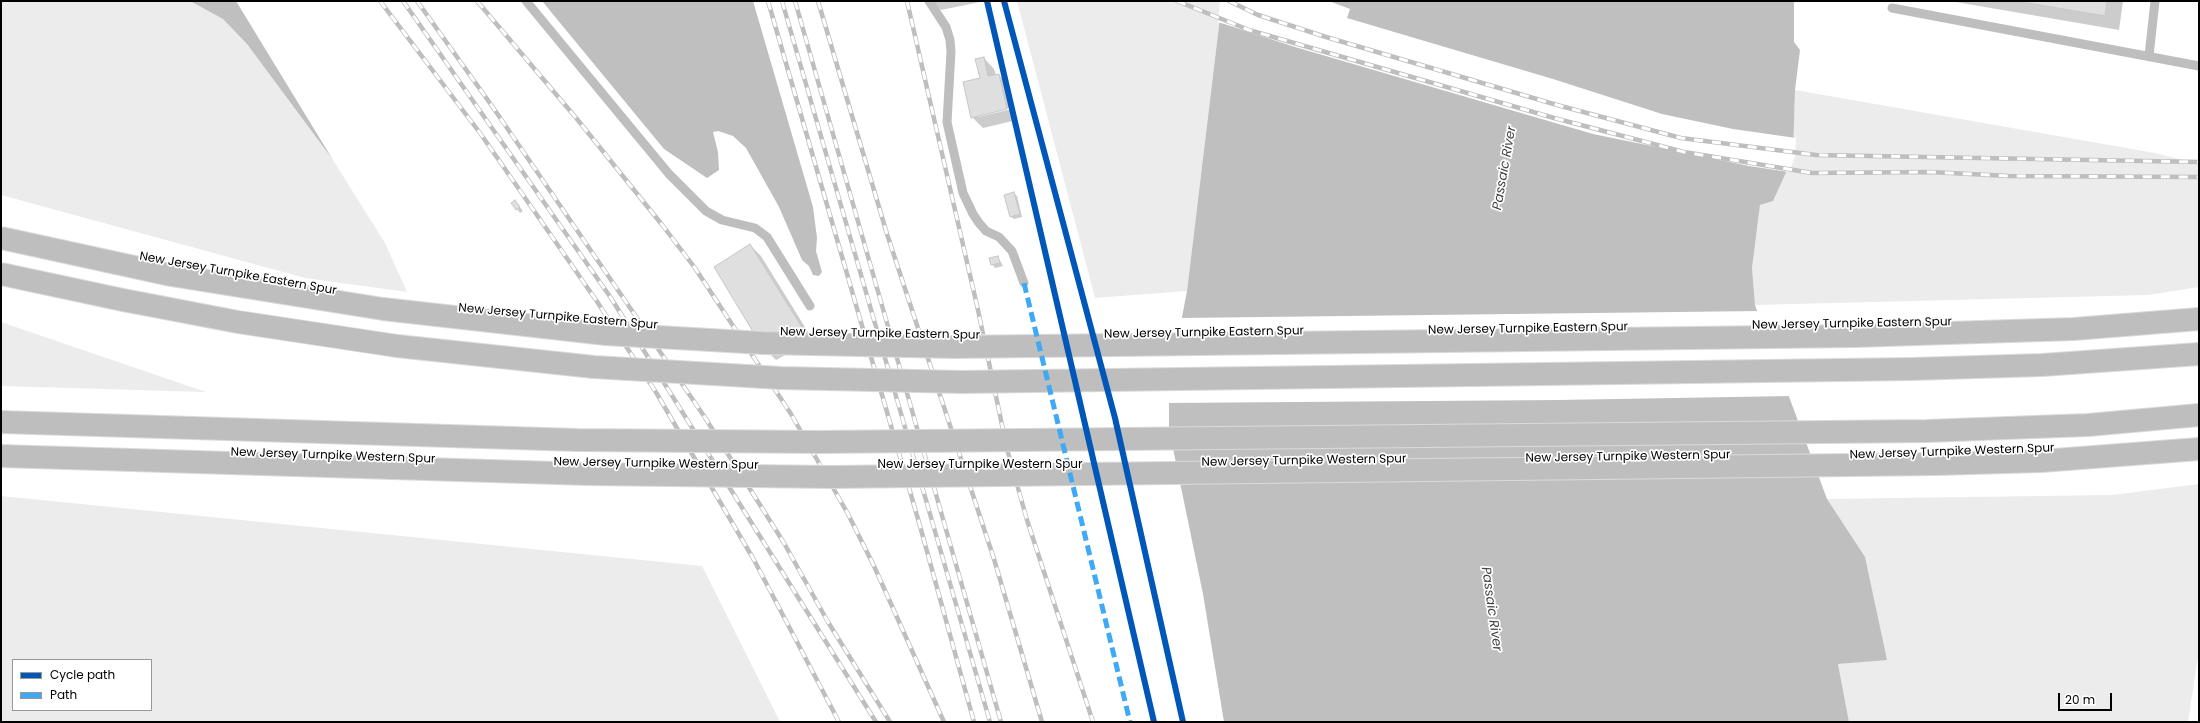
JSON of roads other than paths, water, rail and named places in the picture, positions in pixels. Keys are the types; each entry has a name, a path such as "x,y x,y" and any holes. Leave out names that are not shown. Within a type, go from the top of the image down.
{"highway":[{"name":"New Jersey Turnpike Eastern Spur","path":"1,238 171,275 383,309 606,334 770,343 953,347 1899,335 2074,329 2199,319"},
{"path":"1,274 230,321 397,346 586,367 774,378 962,382 1912,369 2042,365 2199,354"},
{"name":"New Jersey Turnpike Western Spur","path":"1,422 576,440 820,442 1927,431 2088,424 2199,415"},
{"name":"New Jersey Turnpike Western Spur","path":"1,456 588,474 831,477 1967,464 2131,455 2199,449"}],"lane":[{"path":"526,1 669,174 706,211 722,220 755,228 767,237 810,306"},
{"path":"930,1 946,27 950,40 951,52 947,122 964,193 973,214 980,223 986,230 999,238 1012,251 1024,283"},
{"path":"2149,56 2155,1"},
{"path":"1892,8 2199,66"}],"water":[{"path":"190,1 236,1 333,160 247,44 223,19"},
{"path":"542,1 753,1 813,207 817,238 816,251 822,272 819,276 813,275 809,266 802,260 779,207 746,148 733,136 718,131 713,132 718,152 719,170 707,178 664,149"},
{"name":"Passaic River","path":"1222,1 1794,1 1794,42 1800,50 1795,90 1793,157 1773,201 1760,205 1752,268 1755,305 1827,499 1865,557 1887,660 1838,664 1849,722 1224,722 1203,594 1169,429 1169,385 1187,291"}],"railway":[{"path":"380,1 480,133 598,303 657,394 754,560 839,722"},
{"path":"403,1 611,298 876,722"},
{"path":"417,1 492,106 704,416 784,543 828,622 890,722"},
{"path":"477,1 577,119 695,268 791,414 848,514 874,566 944,722"},
{"path":"768,1 920,526 974,722"},
{"path":"782,1 990,722"},
{"path":"795,1 1001,722"},
{"path":"818,1 887,234 994,559 1042,722"},
{"path":"907,1 978,310 1007,449 1027,520 1093,722"},
{"path":"987,1 1154,722"},
{"path":"1004,1 1115,418 1183,722"},
{"path":"1177,1 1249,30 1554,118 1684,152 1812,173 1930,172 2009,176 2199,177"},
{"path":"1229,1 1258,15 1326,37 1557,105 1681,138 1816,155 2199,162"}]}
